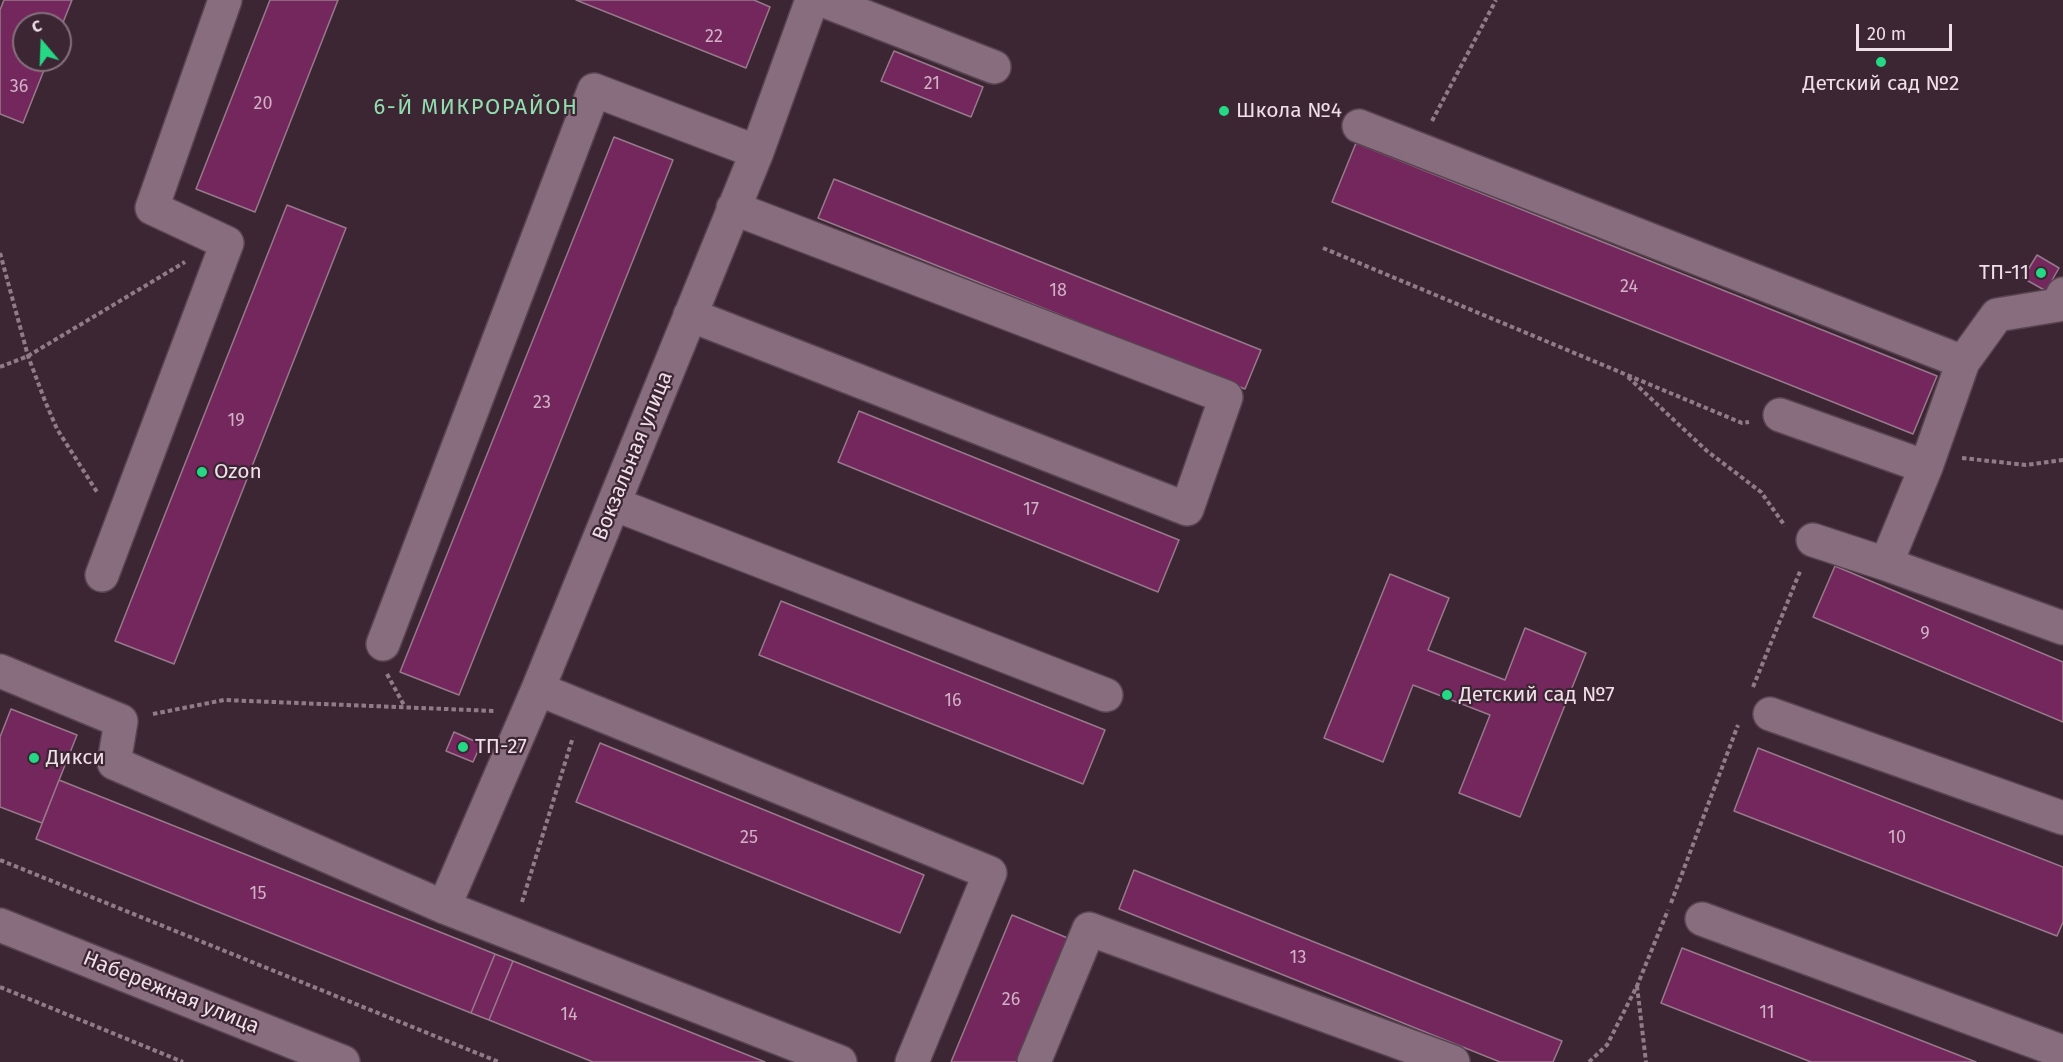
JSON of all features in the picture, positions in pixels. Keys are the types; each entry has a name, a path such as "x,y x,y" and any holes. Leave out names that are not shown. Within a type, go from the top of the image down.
{"street":[{"path":"102,575 227,243 152,208 225,0"},
{"name":"Вокзальная улица","path":"444,907 533,701 614,504 756,152 812,0"},
{"path":"822,0 994,67"},
{"path":"383,644 594,90 756,152"},
{"path":"1359,126 1963,362"},
{"path":"690,315 1187,509 1226,397 734,208"},
{"path":"1886,564 1926,467 1963,362 1997,315 2058,305 2063,294"},
{"path":"1780,416 1926,467"},
{"path":"614,504 1106,695"},
{"path":"1799,533 2063,628"},
{"path":"0,671 121,721 114,762 444,907 840,1062"},
{"path":"533,701 582,707 990,873 912,1062"},
{"path":"1754,707 2063,818"},
{"path":"1702,919 2063,1052"},
{"name":"Набережная улица","path":"0,925 343,1062"},
{"path":"1034,1062 1089,929 1453,1062"}],"path":[{"path":"1417,149 1496,0"},
{"path":"0,367 28,356 222,240"},
{"path":"1323,248 1742,423 1780,416"},
{"path":"0,253 28,356 57,429 120,527"},
{"path":"1589,1062 1607,1045 1637,986 1754,707 1799,533 1761,492 1707,451 1625,374"},
{"path":"1926,467 1960,458 2026,465 2063,460"},
{"path":"121,721 224,700 533,701"},
{"path":"512,934 582,707"},
{"path":"0,860 500,1062"},
{"path":"1637,986 1646,1062"},
{"path":"0,987 183,1062"}],"building":[{"path":"4,0 72,0 67,12 12,12 12,72 43,72 23,123 0,114 0,10"},
{"path":"270,0 338,0 255,212 196,189"},
{"path":"576,0 754,0 770,7 746,68"},
{"path":"894,51 983,87 971,117 881,81"},
{"path":"614,137 673,160 459,695 400,672"},
{"path":"1356,143 1937,376 1913,434 1332,202"},
{"path":"834,179 1261,350 1245,389 818,218"},
{"path":"287,205 346,228 174,664 115,641"},
{"name":"ТП-11","path":"2037,255 2059,268 2046,291 2023,278"},
{"path":"859,411 1179,540 1158,592 838,462"},
{"path":"1835,566 2063,662 2063,722 1813,617"},
{"path":"1390,574 1449,598 1428,650 1505,680 1525,628 1586,653 1520,817 1459,793 1490,715 1413,685 1383,762 1324,738"},
{"path":"781,601 1105,730 1083,784 759,655"},
{"name":"Дикси","path":"11,709 77,735 42,823 0,807 0,737"},
{"name":"ТП-27","path":"454,732 481,744 473,762 446,751"},
{"path":"600,743 924,875 900,933 576,802"},
{"path":"1758,748 2063,867 2063,922 2057,936 1734,811"},
{"path":"59,780 495,954 471,1013 36,839"},
{"path":"1134,870 1562,1041 1553,1062 1500,1062 1119,909"},
{"path":"1012,915 1070,939 1019,1062 951,1062"},
{"path":"1682,948 1976,1062 1811,1062 1661,1003"},
{"path":"495,954 513,961 489,1020 471,1013"},
{"path":"513,961 765,1062 593,1062 489,1020"}],"place":[{"name":"Детский сад №2","path":"1881,62"},
{"name":"Школа №4","path":"1224,111"},
{"name":"ТП-11","path":"2041,273"},
{"name":"Ozon","path":"202,472"},
{"name":"Детский сад №7","path":"1447,695"},
{"name":"ТП-27","path":"463,747"},
{"name":"Дикси","path":"34,758"}],"district":[{"name":"6-Й МИКРОРАЙОН","path":"476,108"}]}
